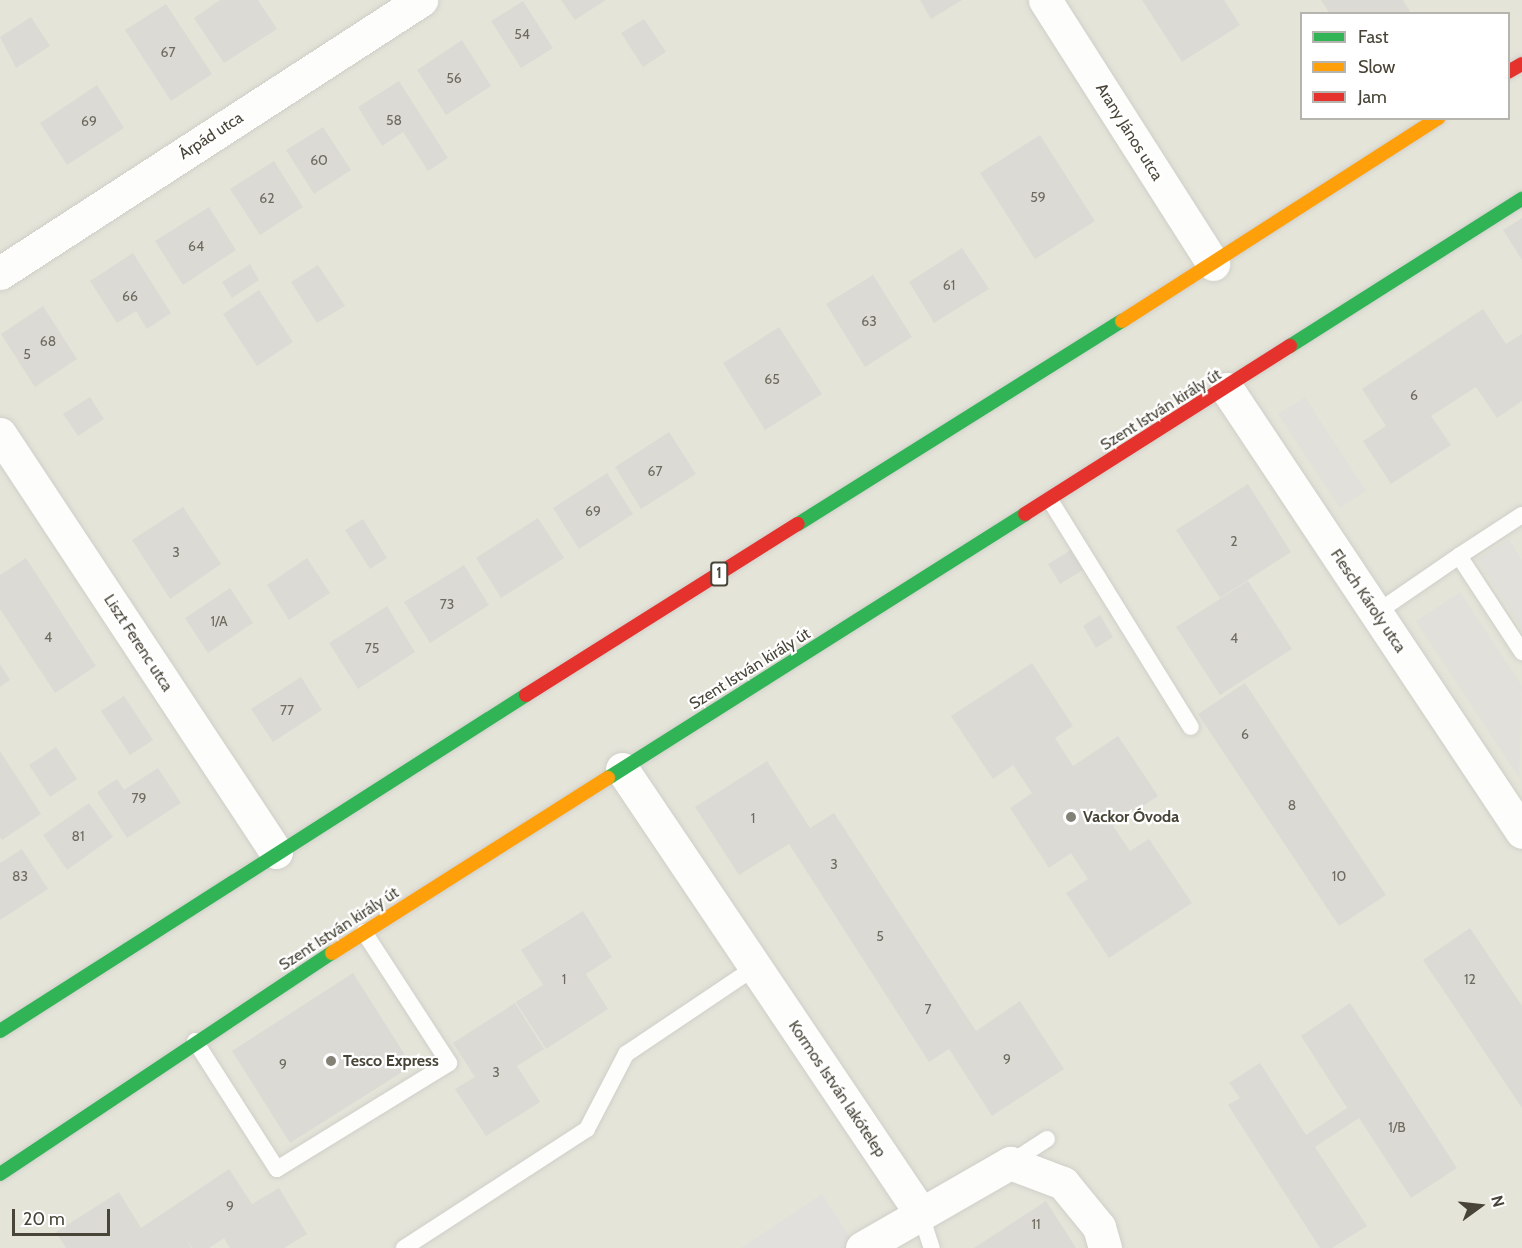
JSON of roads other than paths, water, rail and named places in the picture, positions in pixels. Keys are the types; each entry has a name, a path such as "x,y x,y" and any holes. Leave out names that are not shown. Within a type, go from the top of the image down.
{"street":[{"name":"Árpád utca","path":"0,273 421,0"},
{"name":"Arany János utca","path":"1046,0 1213,264"},
{"name":"1","path":"0,1031 276,852 1213,264 1435,120"},
{"name":"Szent István király út","path":"0,1174 195,1041 364,932 1227,389 1522,199"},
{"name":"Flesch Károly utca","path":"1227,389 1376,613 1518,817"},
{"name":"Liszt Ferenc utca","path":"0,434 276,852"},
{"name":"Kormos István lakótelep","path":"622,769 920,1212"},
{"path":"862,1248 920,1212 1010,1163 1063,1183 1099,1227 1105,1248"}],"lane":[{"path":"1050,500 1191,727"},
{"path":"1376,613 1522,515"},
{"path":"1459,556 1522,652"},
{"path":"195,1041 277,1169 449,1063 364,932"},
{"path":"404,1248 587,1129 626,1054 754,968"},
{"path":"1010,1163 1047,1139"},
{"path":"920,1212 932,1248"}],"place":[{"name":"Vackor Óvoda","path":"1071,817"},
{"name":"Tesco Express","path":"331,1061"}]}
